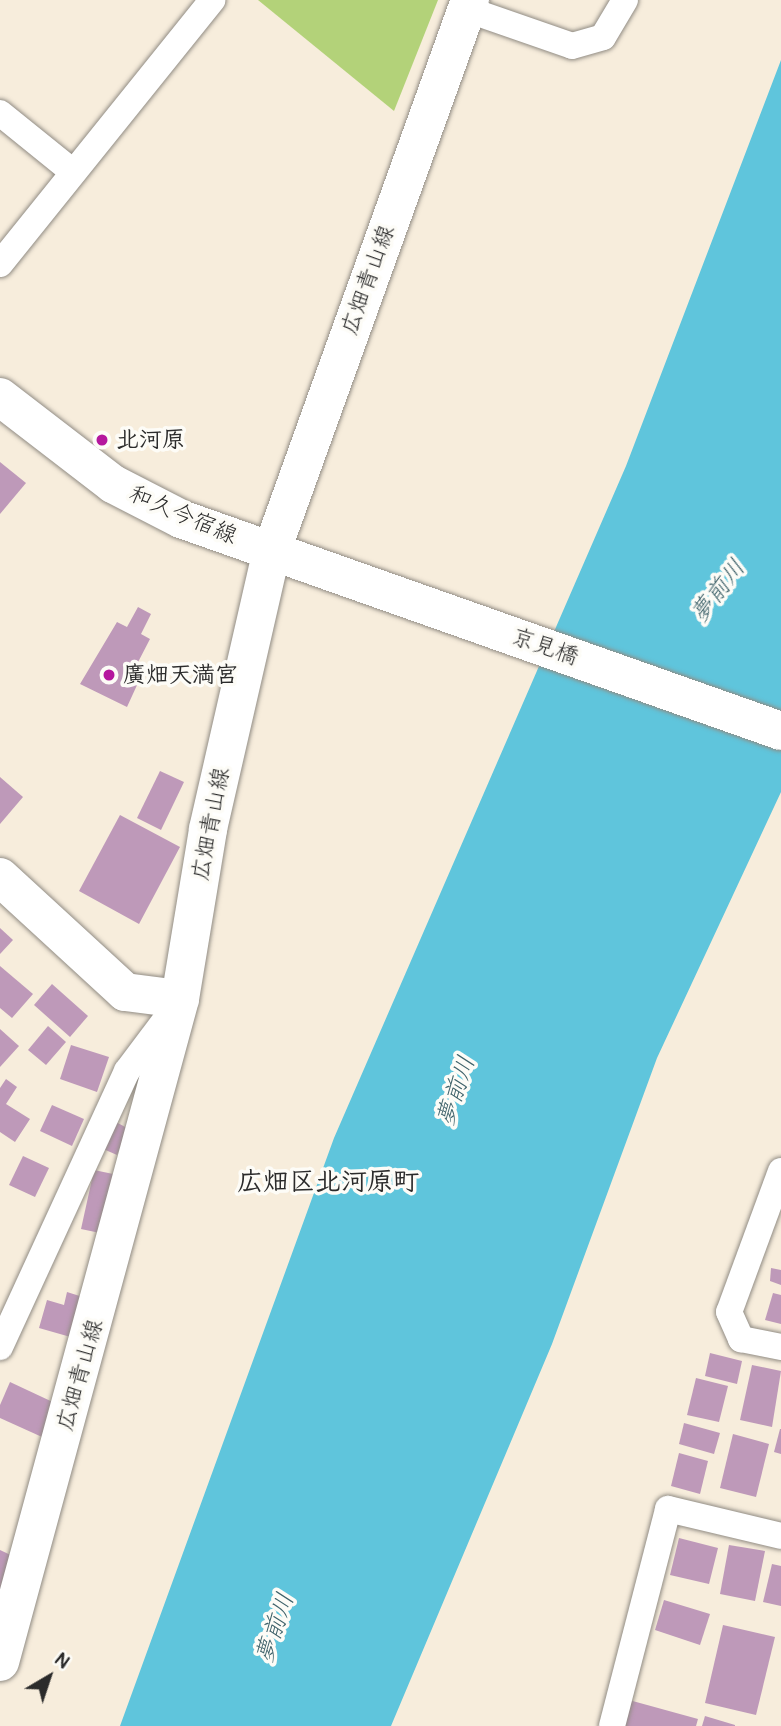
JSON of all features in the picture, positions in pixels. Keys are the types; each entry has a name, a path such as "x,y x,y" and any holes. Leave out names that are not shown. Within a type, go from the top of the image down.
{"main road":[{"name":"広畑青山線","path":"0,1662 180,999 208,829 272,551 468,5"},
{"name":"和久今宿線","path":"0,397 113,484 181,519 309,564"},
{"name":"京見橋","path":"309,564 781,731"},
{"path":"0,877 125,992 180,999"}],"street":[{"path":"0,264 212,0"},
{"path":"468,5 572,46 603,37 625,0"},
{"path":"0,113 73,172"},
{"path":"3,1335 127,1071 180,999"},
{"path":"781,1171 729,1312 741,1339 781,1347"},
{"path":"611,1726 668,1509 781,1536"}],"green space":[{"path":"258,0 438,0 394,111"}],"water":[{"name":"夢前川","path":"781,60 781,792 657,1058 552,1344 391,1726 120,1726 334,1138 626,466"}],"building":[{"path":"0,462 26,483 0,514"},
{"path":"138,607 151,614 141,634 150,639 135,668 143,672 127,707 80,684 117,622 127,627"},
{"path":"160,771 184,782 161,830 137,818"},
{"path":"0,777 23,797 0,824"},
{"path":"120,815 180,847 139,924 79,891"},
{"path":"0,928 13,940 0,954"},
{"path":"0,966 33,994 12,1018 0,1008"},
{"path":"52,984 88,1016 70,1037 34,1005"},
{"path":"48,1026 66,1042 46,1065 28,1050"},
{"path":"0,1029 19,1046 0,1067"},
{"path":"71,1045 109,1057 97,1092 60,1079"},
{"path":"6,1079 17,1087 6,1104 30,1119 15,1142 0,1132 0,1088"},
{"path":"52,1105 84,1119 72,1146 40,1131"},
{"path":"114,1121 129,1129 117,1155 101,1148"},
{"path":"23,1156 49,1168 35,1197 9,1185"},
{"path":"94,1170 113,1174 100,1233 81,1229"},
{"path":"771,1268 781,1270 781,1285 770,1281"},
{"path":"67,1292 86,1298 74,1338 39,1328 47,1300 64,1305"},
{"path":"773,1293 781,1295 781,1324 765,1320"},
{"path":"710,1353 742,1361 737,1384 705,1376"},
{"path":"752,1365 781,1371 772,1427 740,1420"},
{"path":"696,1378 728,1386 719,1422 687,1415"},
{"path":"10,1382 57,1404 42,1437 0,1418 0,1405"},
{"path":"684,1423 720,1433 714,1454 679,1444"},
{"path":"781,1429 781,1454 774,1452"},
{"path":"733,1434 769,1444 756,1497 720,1488"},
{"path":"679,1453 708,1461 700,1494 671,1486"},
{"path":"679,1538 718,1548 709,1584 670,1575"},
{"path":"729,1545 765,1551 755,1601 720,1594"},
{"path":"0,1550 17,1558 0,1594"},
{"path":"772,1564 781,1566 781,1606 763,1602"},
{"path":"664,1600 710,1614 700,1645 655,1630"},
{"path":"723,1625 775,1637 756,1715 705,1703"},
{"path":"629,1700 698,1719 696,1726 622,1726"},
{"path":"705,1716 735,1725 735,1726 702,1726"}],"place":[{"name":"北河原","path":"102,440"},
{"name":"廣畑天満宮","path":"109,675"}],"district":[{"name":"広畑区北河原町","path":"328,1183"}]}
